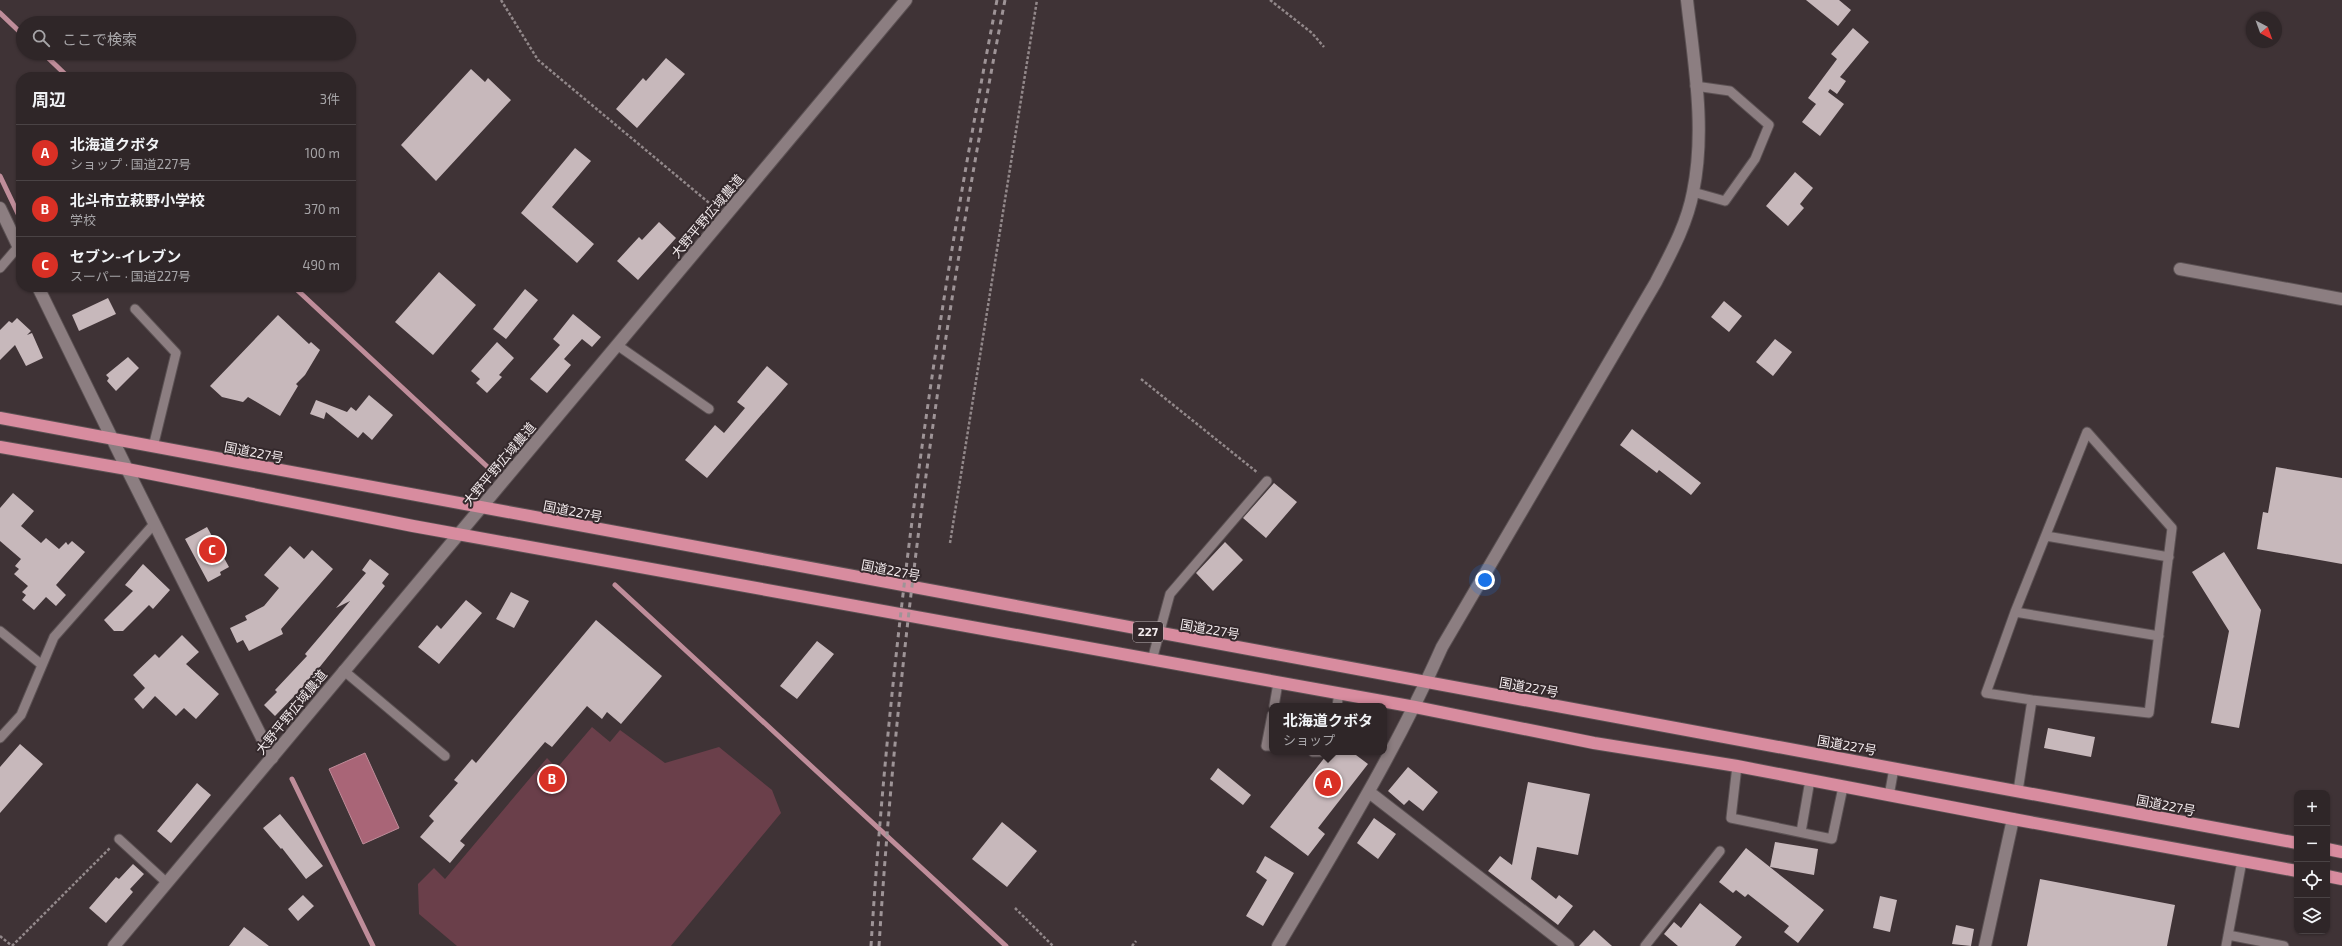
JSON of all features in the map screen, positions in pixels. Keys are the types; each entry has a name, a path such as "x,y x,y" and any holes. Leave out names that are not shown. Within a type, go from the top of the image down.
{"highway":[{"name":"国道227号","path":"0,418 1159,634 1894,768 2294,843"},
{"name":"227","path":"0,447 126,469 459,534 1415,707 1594,743 1737,766 1889,796 2294,870"},
{"path":"2330,850 2342,852"},
{"path":"2330,877 2342,879"}],"street":[{"name":"大野平野広域農道","path":"114,946 272,758 343,670 481,508 906,0"},
{"path":"1278,946 1369,792 1415,707 1442,647 1656,282 1682,229 1693,192 1699,132 1687,0"},
{"path":"0,208 16,241"},
{"path":"2180,269 2342,299"},
{"path":"40,292 126,469 272,758"},
{"path":"1369,792 1568,946"},
{"path":"1985,946 2013,819"}],"lane":[{"path":"1693,192 1726,201 1755,159 1769,125 1730,91 1695,86"},
{"path":"0,268 16,253"},
{"path":"135,309 176,353 153,447"},
{"path":"617,345 709,409"},
{"path":"2087,432 2172,528 2169,557 2149,713 2032,700 1986,693 2015,612 2087,432"},
{"path":"1152,660 1170,594 1267,481"},
{"path":"0,738 20,715 54,637 154,524"},
{"path":"2046,536 2169,557"},
{"path":"2015,612 2158,636"},
{"path":"0,631 42,665"},
{"path":"343,670 445,756"},
{"path":"1275,703 1278,683"},
{"path":"1338,703 1339,694"},
{"path":"2018,791 2032,700"},
{"path":"1269,730 1266,746 1269,746"},
{"path":"1737,766 1731,818 1832,839 1843,787"},
{"path":"1889,796 1894,768"},
{"path":"1801,832 1810,780"},
{"path":"118,839 168,882"},
{"path":"1645,946 1720,851"},
{"path":"2226,946 2242,861"},
{"path":"2228,935 2284,946"}],"path":[{"path":"500,0 538,60 725,216"},
{"path":"950,543 1037,0"},
{"path":"1270,0 1312,33 1324,47"},
{"path":"1142,379 1267,481"},
{"path":"0,936 12,946 118,839"},
{"path":"1015,908 1053,946"},
{"path":"1132,946 1136,942"}],"shaded area":[{"path":"592,727 610,742 620,730 665,763 719,747 772,790 781,813 671,946 457,946 419,914 418,884 434,868 445,879 547,758 557,768"},
{"path":"365,753 399,828 363,844 329,769"}],"building":[{"path":"1806,0 1839,0 1851,10 1838,26"},
{"path":"1853,28 1869,42 1840,77 1846,81 1837,94 1830,89 1828,92 1844,104 1820,136 1802,122 1816,104 1808,98 1837,59 1831,54"},
{"path":"666,58 685,74 637,128 616,109 643,78 646,81"},
{"path":"471,69 485,82 488,78 511,100 436,181 401,145"},
{"path":"575,148 591,161 552,207 594,244 577,263 521,213"},
{"path":"1795,172 1813,188 1800,204 1804,208 1788,226 1766,206"},
{"path":"659,222 676,238 638,280 617,261 639,237 642,240"},
{"path":"439,272 476,305 433,355 395,322"},
{"path":"525,289 538,300 506,339 493,329"},
{"path":"108,298 116,314 79,331 72,315"},
{"path":"1724,301 1742,316 1729,332 1711,317"},
{"path":"573,314 601,337 592,347 582,339 564,359 571,365 547,393 530,379 560,345 553,339"},
{"path":"278,315 309,344 311,342 320,350 305,375 296,384 298,386 280,416 248,397 243,402 222,397 210,386"},
{"path":"17,318 31,331 27,335 32,333 43,358 26,366 15,345 0,360 0,330 9,321 12,323"},
{"path":"1775,339 1792,352 1773,376 1756,362"},
{"path":"497,342 514,358 499,375 502,377 487,393 476,383 480,379 471,371"},
{"path":"128,357 139,368 116,391 107,381 109,378 106,375"},
{"path":"767,366 788,384 707,478 685,460 715,425 724,433 745,408 737,402"},
{"path":"369,395 393,415 372,440 363,432 358,438 326,412 324,419 310,414 316,400 347,412 351,407 356,411"},
{"path":"1632,429 1701,483 1691,495 1659,470 1657,473 1620,445"},
{"path":"2276,467 2342,478 2342,564 2257,549 2263,512 2268,513"},
{"path":"1274,483 1297,502 1266,538 1243,518"},
{"path":"13,493 34,511 21,526 41,543 46,538 59,549 66,542 68,545 72,541 85,552 56,585 66,595 56,606 46,597 34,610 22,600 26,595 22,592 28,586 14,574 19,569 15,566 21,559 0,541 0,508"},
{"path":"207,527 229,567 220,572 221,575 208,582 185,539"},
{"path":"1225,542 1243,560 1213,591 1196,573"},
{"path":"290,546 304,559 312,550 333,569 281,629 283,634 249,651 243,640 237,643 230,628 247,620 245,616 264,606 279,588 264,575"},
{"path":"2224,552 2261,610 2239,728 2211,723 2229,631 2192,572"},
{"path":"370,559 389,574 382,583 385,586 306,684 275,716 264,705 277,692 275,690 307,656 305,654 350,601 336,608 366,573 362,570"},
{"path":"143,564 170,590 153,609 149,605 123,631 114,631 104,620 133,591 125,585"},
{"path":"511,592 529,601 514,628 496,619"},
{"path":"466,600 482,613 439,664 418,647 437,625 441,629"},
{"path":"596,620 662,676 621,724 607,712 602,719 587,706 552,747 545,742 460,841 465,845 450,863 420,837 434,821 429,816 458,783 454,780 472,759 476,763"},
{"path":"182,635 199,652 186,664 219,694 196,719 184,708 176,716 155,696 143,709 134,699 145,688 133,675 155,654 159,658"},
{"path":"817,641 834,654 797,699 780,686"},
{"path":"2048,728 2095,737 2091,757 2044,748"},
{"path":"20,744 43,764 0,813 0,767"},
{"path":"1327,755 1356,755 1368,764 1318,828 1325,834 1308,856 1270,827"},
{"path":"1408,767 1438,792 1423,811 1409,800 1404,805 1388,791"},
{"path":"1218,768 1251,795 1243,805 1210,779"},
{"path":"1528,782 1590,794 1578,855 1537,847 1531,879 1556,899 1559,895 1573,906 1558,925 1488,871 1500,856 1512,865"},
{"path":"197,783 211,795 171,843 157,831"},
{"path":"280,814 323,866 306,879 282,848 281,849 263,828"},
{"path":"1374,818 1396,834 1378,859 1357,843"},
{"path":"1002,822 1037,851 1007,887 972,859"},
{"path":"1775,842 1818,849 1814,875 1770,867"},
{"path":"1746,848 1824,910 1798,943 1784,932 1789,926 1748,894 1745,897 1736,890 1733,893 1719,882"},
{"path":"1265,856 1294,873 1263,926 1246,916 1267,880 1256,872"},
{"path":"133,864 144,874 130,889 133,892 106,923 89,908 116,877 119,879"},
{"path":"2040,879 2175,905 2167,946 2027,946"},
{"path":"303,895 314,906 298,921 288,909"},
{"path":"1880,896 1897,900 1890,932 1873,928"},
{"path":"1700,903 1742,937 1735,946 1678,946 1664,934 1674,922 1681,928"},
{"path":"1956,925 1974,929 1971,946 1952,944"},
{"path":"244,927 269,946 229,946"},
{"path":"1594,930 1612,946 1579,946"}],"waterway":[{"path":"0,13 16,28"},
{"path":"50,60 63,72"},
{"path":"0,176 16,210"},
{"path":"299,292 493,472"},
{"path":"615,585 1006,946"},
{"path":"292,779 373,946"}],"railway":[{"path":"871,946 891,708 919,471 954,235 997,0"},
{"path":"879,946 899,708 927,471 962,235 1005,0"}],"place":[{"name":"セブン-イレブン","path":"212,550"},
{"name":"北斗市立萩野小学校","path":"552,779"},
{"name":"北海道クボタ","path":"1328,783"}]}
